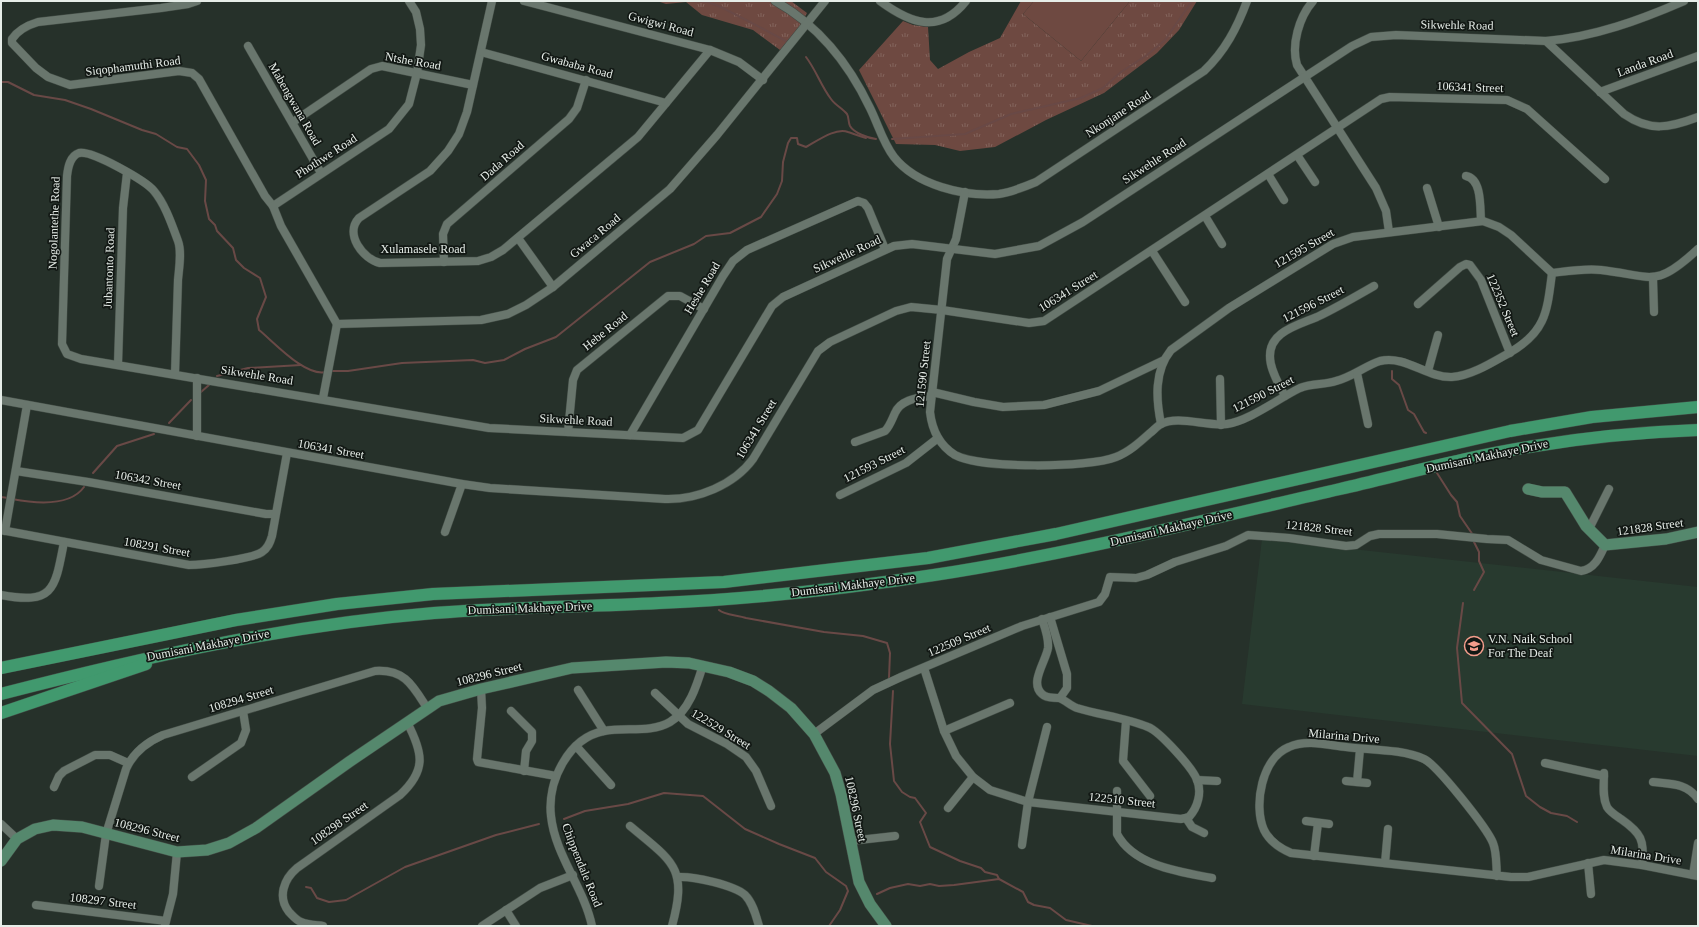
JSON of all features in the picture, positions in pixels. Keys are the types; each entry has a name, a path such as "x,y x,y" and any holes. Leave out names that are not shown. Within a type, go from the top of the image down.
{"main road":[{"name":"Dumisani Makhaye Drive","path":"1,668 236,620 337,604 433,594 724,582 928,558 1048,535 1510,431 1592,418 1698,407"},
{"name":"Dumisani Makhaye Drive","path":"1,694 131,661 208,644 313,626 432,613 719,600 820,590 936,575 1107,544 1500,452 1584,438 1621,434 1698,430"},
{"path":"1,713 208,644"}],"street":[{"name":"Siqophamuthi Road","path":"197,1 188,4 161,8 38,22 19,31 12,39 14,47 36,68 48,76 70,85 179,71 192,73 199,79 265,196 273,206"},
{"name":"Phothwe Road","path":"273,206 389,129 409,104 417,73 421,45 420,29 416,12 409,1"},
{"name":"Xulamasele Road","path":"492,1 468,112 459,134 448,151 430,171 359,218 354,227 354,236 362,252 372,261 380,263 444,262 489,258 518,238 638,137 710,50"},
{"name":"Gwigwi Road","path":"524,1 710,50 739,62 763,80"},
{"name":"Nkonjane Road","path":"775,1 808,24 838,56 860,87 884,140 894,158 915,175 932,183 964,192 998,194 1014,191 1036,182 1204,71 1226,47 1237,28 1247,1"},
{"name":"Gwaca Road","path":"337,324 495,318 508,314 526,305 553,287 670,189 763,80 825,1"},
{"path":"880,1 892,4 905,18 914,21 933,21 952,15 966,1"},
{"path":"1313,1 1304,14 1295,45 1294,56 1303,76 1369,176 1381,198 1386,211 1389,232"},
{"name":"Sikwehle Road","path":"67,354 81,359 323,398 489,428 683,438 694,433 708,416 772,306 783,297 885,249 912,244 984,254 1003,254 1039,246 1061,236 1303,76 1352,46 1371,37 1382,35 1510,38 1546,41 1574,38 1602,31 1684,1"},
{"path":"1546,41 1624,114 1645,125 1665,127 1698,117"},
{"name":"Mabengwana Road","path":"248,46 321,173"},
{"name":"Gwababa Road","path":"480,52 666,103"},
{"name":"Landa Road","path":"1600,92 1698,56"},
{"name":"Ntshe Road","path":"293,122 371,70 386,66 473,85"},
{"name":"Dada Road","path":"444,262 443,234 446,224 569,119 577,108 586,80"},
{"name":"106341 Street","path":"1,400 287,453 490,488 675,499 692,497 740,475 748,467 822,347 901,309 918,307 1029,323 1040,322 1051,317 1152,251 1381,99 1390,97 1507,100 1527,109 1605,179"},
{"name":"Nogolantethe Road","path":"67,354 62,344 67,176 69,164 74,156 79,153 88,154 127,173 155,192 178,242 175,374"},
{"path":"1297,154 1315,182"},
{"name":"Jubantonto Road","path":"118,364 123,208 127,173"},
{"path":"1268,174 1284,200"},
{"path":"1466,176 1473,178 1476,184 1481,220"},
{"path":"1427,188 1439,227"},
{"path":"942,310 947,258 956,239 964,192"},
{"name":"Heshe Road","path":"630,435 723,276 739,255 855,201 861,201 868,208 885,249"},
{"path":"273,206 280,226 337,324 328,365 323,398"},
{"path":"1205,216 1222,244"},
{"name":"121595 Street","path":"1161,424 1157,388 1164,360 1174,347 1201,326 1333,244 1353,237 1439,227 1481,220 1499,226 1511,235 1552,273"},
{"path":"518,238 553,287"},
{"path":"1552,273 1601,270 1653,278 1674,270 1698,249"},
{"path":"1152,251 1185,302"},
{"name":"122352 Street","path":"1418,304 1460,267 1466,264 1470,265 1481,280 1510,352"},
{"name":"121590 Street","path":"942,310 932,394 931,422 938,438 947,449 956,455 985,462 1019,466 1069,464 1116,457 1129,450 1161,424 1186,422 1221,424 1235,422 1308,385 1336,382 1378,362 1388,360 1403,362 1445,377 1462,375 1510,352 1525,343 1539,329 1546,314 1552,273"},
{"path":"1653,278 1654,312"},
{"name":"121596 Street","path":"1285,396 1276,380 1270,364 1272,347 1277,338 1288,330 1330,310 1374,286"},
{"name":"Hebe Road","path":"568,432 573,380 577,370 668,296 680,296 704,309"},
{"path":"1428,371 1438,335"},
{"path":"855,442 885,431 896,410 902,404 932,394 1012,407 1044,405 1099,391 1164,360"},
{"path":"1357,373 1368,424"},
{"path":"196,436 197,378"},
{"path":"1220,379 1221,424"},
{"path":"3,530 10,504 27,405"},
{"name":"121593 Street","path":"840,495 906,464 938,438"},
{"name":"108291 Street","path":"3,530 184,564 207,564 261,553 269,545 287,453"},
{"name":"106342 Street","path":"16,471 88,482 266,514 275,514"},
{"path":"445,532 462,484"},
{"name":"121828 Street","path":"1528,489 1542,492 1565,492 1589,529 1605,545"},
{"path":"1589,529 1609,489"},
{"name":"121828 Street","path":"1605,545 1666,539 1698,532"},
{"name":"121828 Street","path":"1110,577 1136,578 1147,575 1175,562 1226,546 1243,537 1254,534 1346,546 1356,545 1370,536 1379,534 1437,534 1508,540 1541,560 1582,571 1588,569 1594,564 1605,545"},
{"path":"1,595 33,599 45,594 56,579 64,542"},
{"name":"122509 Street","path":"814,734 873,690 1046,618 1099,602 1105,594 1110,577"},
{"path":"1046,618 1067,674 1067,688 1060,698"},
{"path":"1046,618 1048,648 1039,673 1038,689 1045,697 1060,698 1075,707 1148,726 1159,733 1197,780 1199,795 1197,804 1192,813 1186,818 1192,827 1204,833"},
{"name":"108296 Street","path":"1,861 17,839 35,829 53,825 70,825 177,852 206,850 229,844 242,837 427,708 451,697 572,668 666,662 703,666 729,672 753,681 791,708 814,734 838,782 859,882 870,904 886,926"},
{"name":"Chippendale Road","path":"592,926 589,913 557,840 551,818 551,798 556,776 562,764 576,746 590,737 604,731 657,727 678,716 693,693 703,666"},
{"name":"122510 Street","path":"924,668 944,732 956,756 973,778 995,792 1028,802 1186,818"},
{"name":"108294 Street","path":"99,886 106,834 128,763 143,746 158,737 375,672 384,671 392,671 407,680 427,708"},
{"path":"481,689 482,708 477,759 481,764 556,776"},
{"path":"578,690 604,731"},
{"name":"122529 Street","path":"655,693 678,716 695,729 727,744 746,757 756,771 771,806"},
{"path":"944,732 1010,703"},
{"path":"192,777 241,743 246,730 243,711"},
{"path":"511,711 532,732 532,741 526,750 524,771"},
{"path":"1126,721 1123,756 1124,764 1150,796"},
{"name":"108298 Street","path":"323,926 307,924 295,918 284,903 283,896 285,881 297,868 400,795 411,785 417,774 420,754 418,744 407,722"},
{"path":"1022,845 1028,802 1047,727"},
{"name":"Milarina Drive","path":"1497,876 1496,854 1488,834 1429,762 1413,755 1307,743 1296,744 1281,751 1273,758 1265,772 1260,814 1264,829 1268,837 1276,845 1291,853 1497,876 1528,876 1588,863 1615,861 1696,876"},
{"path":"576,746 611,785"},
{"path":"1357,782 1360,749"},
{"path":"54,787 64,771 95,755 110,755 128,763"},
{"path":"1545,763 1604,775 1604,797 1606,806 1612,813 1635,829 1641,838 1644,849 1642,865"},
{"path":"948,808 973,778"},
{"path":"1197,780 1217,781"},
{"path":"1346,781 1367,783"},
{"path":"1653,782 1679,784 1693,792 1698,799"},
{"path":"1117,790 1117,834 1131,852 1140,857 1175,870 1212,878"},
{"path":"1306,821 1329,824"},
{"path":"1314,856 1318,823"},
{"path":"1,824 17,839"},
{"path":"630,826 663,853 678,877 678,899 672,926"},
{"path":"1385,863 1388,829"},
{"path":"850,841 896,836"},
{"path":"1696,876 1698,843"},
{"path":"165,924 173,894 177,852"},
{"path":"1588,863 1591,894"},
{"path":"482,926 540,888 573,875"},
{"path":"678,877 703,880 741,892 752,905 759,926"},
{"name":"108297 Street","path":"36,905 165,924"},
{"path":"506,910 516,926"}],"shaded area":[{"name":"V.N. Naik School For The Deaf","path":"1262,539 1698,587 1698,756 1242,704"}],"green space":[{"path":"657,1 791,1 807,13 800,26 780,50 753,30 702,15 686,2 666,4"},
{"path":"1021,1 1034,1 1023,14 1081,61 1130,1 1197,1 1179,30 1157,53 1104,93 1046,120 995,147 960,151 935,145 896,144 859,70 903,21 913,25 928,27 930,60 938,69 969,52 1000,38"},
{"path":"1034,1 1130,1 1081,61 1023,14"}],"waterway":[{"path":"689,1 708,2 721,7 786,41"},
{"path":"892,139 965,134 1011,114 1081,98 1103,88 1121,72 1147,55 1165,40 1192,1"},
{"path":"806,57 831,99 847,114 849,124 852,129 869,138 876,139"},
{"path":"1,82 8,82 34,95 65,100 91,109 142,130 156,134 177,147 187,149 199,165 206,180 205,201 209,219 215,225 217,231 233,248 236,260 244,268 260,278 266,297 257,319 259,330 281,350 300,364 318,372 326,372"},
{"path":"330,371 348,371 402,363 473,360 485,363 504,360 525,349 556,337 650,262 694,244 706,236 730,233 761,217 777,194 782,181 783,162 788,143 791,138 797,138 798,144 806,147 827,135 838,131 848,132 866,138"},
{"path":"217,376 248,368 301,365"},
{"path":"1392,371 1392,379 1399,385 1408,410 1414,414 1426,433"},
{"path":"201,392 209,385"},
{"path":"169,423 191,400"},
{"path":"93,473 117,446 154,434"},
{"path":"1437,473 1457,502 1460,516 1473,535"},
{"path":"12,499 30,502 60,501 77,494 84,487"},
{"path":"1,497 8,498"},
{"path":"1473,540 1479,552 1479,561 1484,572 1474,590"},
{"path":"1463,603 1457,648 1462,703 1512,754 1526,796 1540,807 1551,813 1567,816 1577,822"},
{"path":"719,610 724,613 746,618 824,632 863,636 887,643 890,653 889,678"},
{"path":"893,691 890,744 894,781 902,792 915,798 926,813 920,822 930,847 960,861 981,868 985,872 997,875 999,879"},
{"path":"564,819 585,811 628,804 664,793 703,796 745,829 815,858 826,872 846,886 848,891 840,910 829,926"},
{"path":"306,887 311,888 317,898 329,902 346,900 405,867 496,835 539,824"},
{"path":"877,894 890,888 908,884 920,886 930,884 939,886 999,879 1023,892 1028,902 1034,905 1050,908 1066,920 1092,926"}],"place":[{"name":"V.N. Naik School For The Deaf","path":"1474,646"}]}
